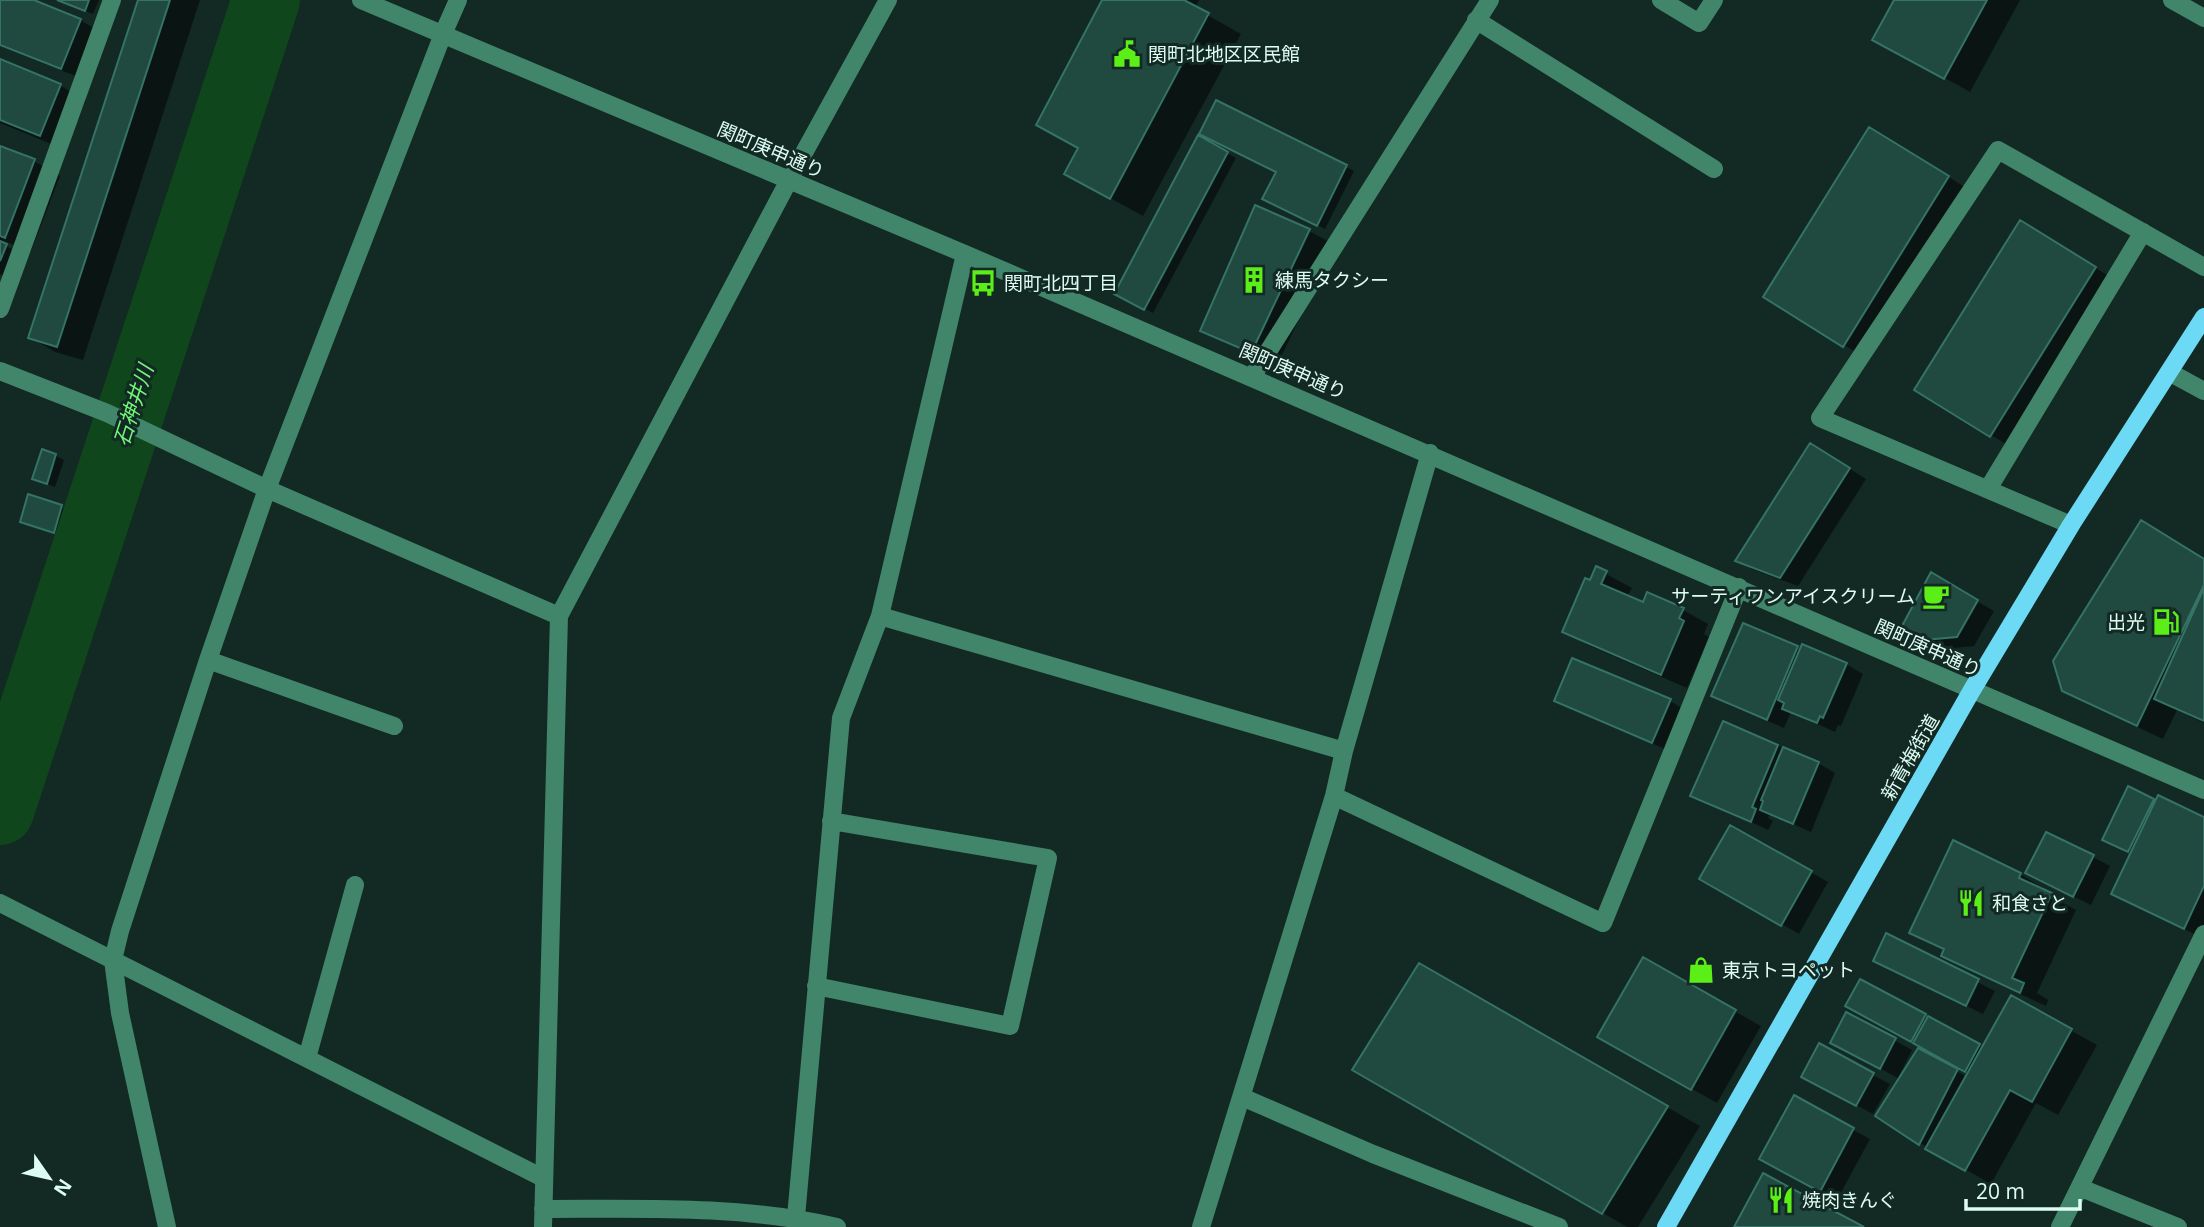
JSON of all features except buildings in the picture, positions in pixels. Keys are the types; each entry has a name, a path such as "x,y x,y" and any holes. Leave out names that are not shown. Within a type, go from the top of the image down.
{"main road":[{"name":"新青梅街道","path":"1666,1227 1972,690 2071,525 2204,317"}],"street":[{"path":"0,309 112,0"},
{"name":"関町庚申通り","path":"361,0 1430,453 2204,790"},
{"path":"167,1227 120,1013 113,961 124,918 208,660 267,489 458,0"},
{"path":"543,1227 559,616 789,180 888,0"},
{"path":"1252,377 1490,0"},
{"path":"1661,0 1699,23 1714,0"},
{"path":"2172,0 2204,18"},
{"path":"1476,20 1714,169"},
{"path":"2071,525 1820,418 1998,150 2204,267"},
{"path":"1988,489 2143,232"},
{"path":"796,1217 841,718 880,616 965,254"},
{"path":"0,371 107,413 267,489 559,616"},
{"path":"2169,372 2204,391"},
{"path":"1201,1227 1334,796 1344,751 1430,453"},
{"path":"1334,796 1603,923 1739,587"},
{"path":"880,616 1344,751"},
{"path":"208,660 394,726"},
{"path":"816,986 1010,1026 1048,858 831,821"},
{"path":"307,1058 355,885"},
{"path":"0,903 543,1178"},
{"path":"2060,1227 2204,934"},
{"path":"1242,1097 1373,1154 1559,1227"},
{"path":"2081,1188 2178,1227"},
{"path":"543,1209 710,1209 796,1217 837,1227"}],"waterway":[{"name":"石神井川","path":"0,811 266,0"}],"place":[{"name":"関町北地区区民館","path":"1127,54"},
{"name":"練馬タクシー","path":"1254,280"},
{"name":"関町北四丁目","path":"983,283"},
{"name":"サーティワンアイスクリーム","path":"1936,596"},
{"name":"出光","path":"2166,622"},
{"name":"和食さと","path":"1971,903"},
{"name":"東京トヨペット","path":"1701,970"},
{"name":"焼肉きんぐ","path":"1781,1200"}]}
